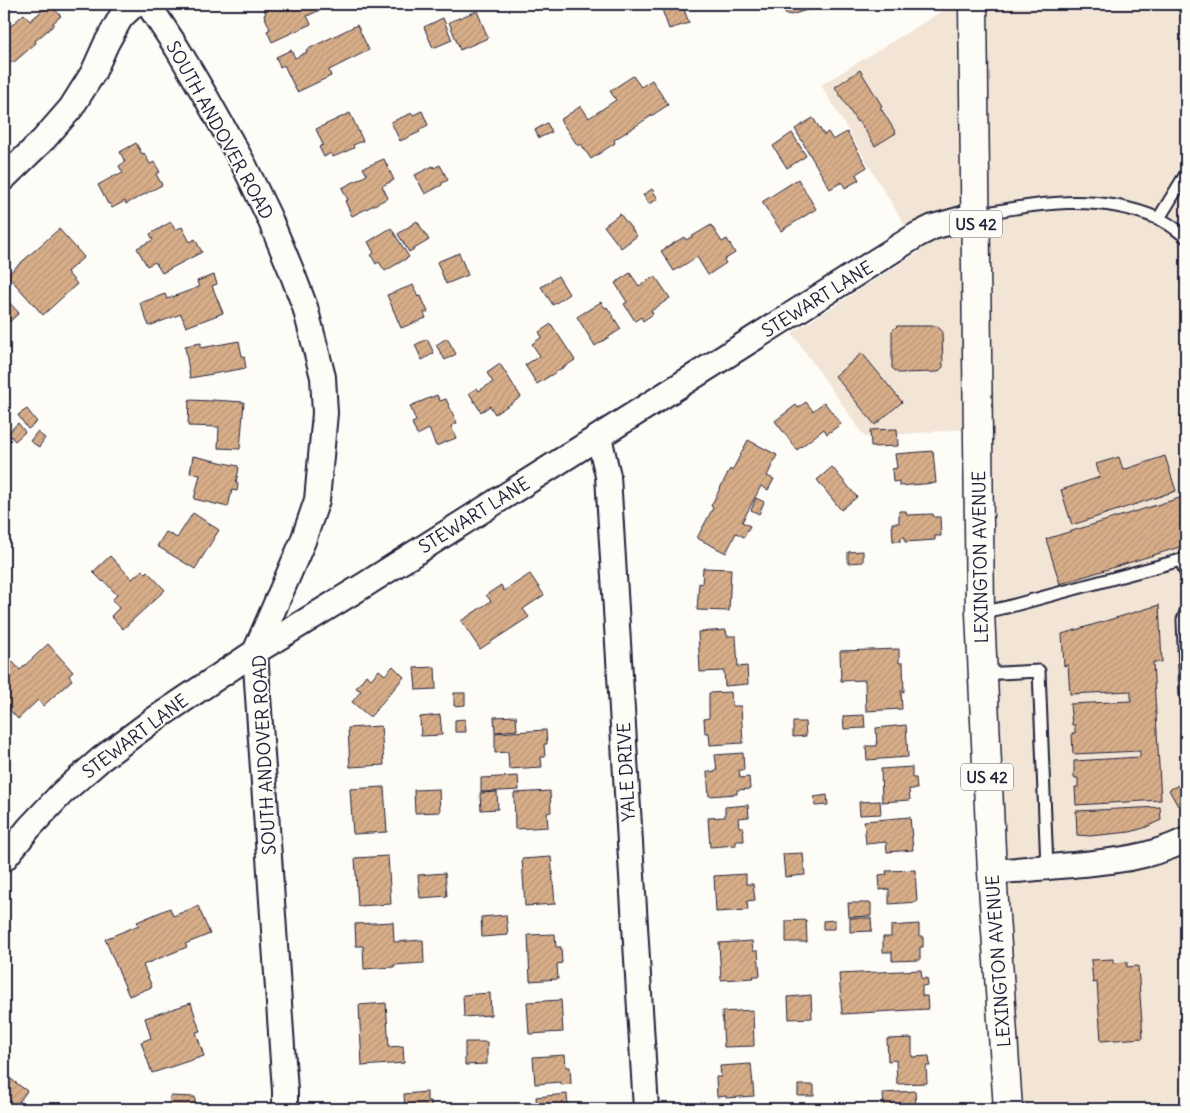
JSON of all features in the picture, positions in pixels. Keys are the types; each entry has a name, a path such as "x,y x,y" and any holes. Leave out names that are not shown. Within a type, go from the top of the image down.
{"main road":[{"name":"LEXINGTON AVENUE","path":"973,4 980,613 992,872 1008,1109"}],"street":[{"path":"4,178 44,139 71,108 93,73 121,17 135,4"},
{"name":"SOUTH ANDOVER ROAD","path":"148,4 207,99 244,165 269,217 305,307 324,377 325,413 317,500 303,541 255,652 286,1109"},
{"name":"STEWART LANE","path":"4,859 29,828 62,793 101,759 152,721 255,652 366,584 917,235 933,227 976,215"},
{"name":"YALE DRIVE","path":"599,437 608,476 646,1109"},
{"path":"992,872 1117,861 1144,856 1186,840"}],"lane":[{"path":"1183,4 1186,10"},
{"path":"1159,218 1186,174"},
{"path":"976,215 1026,206 1064,202 1093,203 1116,206 1159,218 1186,237"},
{"path":"980,613 1181,560 1186,573"},
{"path":"1186,612 1183,620 1186,696"},
{"path":"982,674 1039,671 1047,867"}],"shaded area":[{"path":"954,4 1186,4 1186,1054 1182,1057 1186,1063 1186,1109 1016,1109 982,428 865,437 792,333 920,251 821,85"}],"building":[{"path":"50,4 61,16 53,23 54,25 35,41 36,43 13,63 11,61 4,68 4,32 24,14 30,21"},
{"path":"263,4 279,4 280,8 288,4 314,4 318,11 307,16 311,24 272,42 267,31 270,29 264,15 266,14"},
{"path":"660,4 682,4 689,23 669,29"},
{"path":"782,4 826,4 786,15"},
{"path":"477,11 488,38 460,50 449,22"},
{"path":"443,18 452,40 433,48 424,27"},
{"path":"357,25 369,50 329,70 331,76 297,92 284,65 280,67 276,57 291,50 295,58 307,52 306,50"},
{"path":"860,70 896,133 875,146 835,87"},
{"path":"633,76 641,87 652,80 668,105 614,140 615,143 591,159 581,144 578,146 560,120 581,106 589,118 616,100 610,91"},
{"path":"422,111 428,125 419,130 420,132 400,141 391,122"},
{"path":"350,113 363,141 353,145 354,148 333,157 331,153 324,157 319,147 323,145 316,129"},
{"path":"813,118 824,135 828,132 833,140 847,132 867,167 856,174 859,180 845,188 842,182 830,189 795,129"},
{"path":"547,123 552,132 539,138 535,130"},
{"path":"792,133 806,156 787,168 773,146"},
{"path":"136,143 150,164 154,162 160,172 156,174 162,185 126,204 125,201 112,208 98,185 123,173 119,166 125,162 120,152"},
{"path":"384,159 394,180 382,186 388,198 352,216 345,201 348,200 342,188 367,175 363,168"},
{"path":"440,165 448,180 425,194 415,175 433,166 434,168"},
{"path":"798,179 816,209 781,231 762,202"},
{"path":"652,189 658,199 649,204 643,195"},
{"path":"620,214 637,236 621,248 604,226"},
{"path":"417,221 429,240 409,252 398,234"},
{"path":"171,222 175,230 182,227 190,242 195,239 202,252 162,273 155,262 147,266 137,248 153,240 150,234"},
{"path":"711,225 722,242 727,239 735,253 724,260 726,263 708,275 697,257 674,271 661,251 684,237 686,240"},
{"path":"391,228 409,257 385,271 379,262 376,264 371,255 374,253 368,242"},
{"path":"59,229 84,257 67,272 77,284 43,315 7,275"},
{"path":"459,253 468,275 446,284 437,262"},
{"path":"630,273 639,286 655,276 670,298 651,311 653,314 643,321 641,317 635,321 624,304 627,302 615,283"},
{"path":"214,275 217,284 212,286 223,313 186,327 181,314 149,326 140,303 165,294 167,299 199,287 197,281"},
{"path":"558,276 569,294 553,305 541,287"},
{"path":"413,285 418,297 421,296 428,312 424,313 426,318 401,328 387,295"},
{"path":"4,297 19,313 4,327"},
{"path":"601,302 605,308 607,307 621,329 595,346 577,317"},
{"path":"551,324 575,360 537,384 525,365 540,356 532,344 542,337 539,332"},
{"path":"897,326 937,326 942,331 943,367 938,372 898,373 892,368 892,331"},
{"path":"447,338 456,354 445,360 436,345"},
{"path":"427,339 434,353 422,360 415,345"},
{"path":"239,341 246,368 190,378 185,346 201,343 201,348"},
{"path":"862,353 902,402 875,425 835,376"},
{"path":"500,364 521,397 495,414 490,406 481,412 469,393 477,388 479,391 493,382 487,373"},
{"path":"437,395 440,401 446,399 457,423 451,426 456,438 436,446 429,429 417,435 412,423 416,421 410,406"},
{"path":"189,400 244,402 240,449 218,448 219,427 188,426"},
{"path":"806,402 813,411 824,402 841,424 827,434 824,429 797,450 775,421 796,405 798,408"},
{"path":"27,409 37,422 28,429 18,415"},
{"path":"18,423 25,432 15,441 8,433"},
{"path":"897,429 898,446 871,447 870,430"},
{"path":"37,432 45,438 39,447 30,441"},
{"path":"748,440 777,455 767,476 774,479 768,490 761,486 742,522 750,526 744,537 736,533 726,553 697,538 730,469 732,471"},
{"path":"933,451 936,483 899,486 899,481 893,482 892,469 897,468 895,454"},
{"path":"193,456 238,466 237,491 232,490 228,507 194,499 200,475 190,473"},
{"path":"1165,456 1176,491 1072,525 1061,490 1100,477 1096,464 1119,457 1123,470"},
{"path":"832,467 857,497 841,510 817,480"},
{"path":"1186,496 1186,545 1060,584 1046,539"},
{"path":"756,498 764,502 759,514 751,510"},
{"path":"899,511 906,511 907,515 933,514 934,517 940,517 941,536 935,536 935,540 905,542 905,537 901,537 901,541 893,541 892,523 899,523"},
{"path":"193,513 219,530 195,569 157,546 166,532 177,538"},
{"path":"863,551 863,562 848,563 848,552"},
{"path":"110,556 132,579 142,570 145,573 147,571 165,590 123,629 111,616 119,608 112,600 117,595 93,572"},
{"path":"703,568 731,569 729,611 697,610 699,583 702,584"},
{"path":"530,574 544,595 523,609 529,617 480,649 461,621 491,601 486,595 501,585 504,591"},
{"path":"1159,605 1162,662 1153,662 1161,800 1076,805 1075,787 1078,787 1078,778 1074,778 1074,761 1140,757 1140,751 1073,754 1072,733 1075,733 1075,725 1072,725 1070,704 1131,701 1131,691 1070,694 1068,665 1064,666 1062,634"},
{"path":"726,630 727,636 736,636 738,667 747,666 748,684 725,686 724,671 700,672 698,632"},
{"path":"48,644 73,672 69,676 72,680 43,706 38,700 18,719 4,704 4,685 10,679 4,673 4,667 11,660 20,670"},
{"path":"899,649 899,663 903,663 904,692 901,691 902,709 866,711 865,680 841,681 840,651"},
{"path":"393,666 404,677 370,717 352,702 361,691 356,688 366,675 371,679 379,670 385,675"},
{"path":"435,667 436,689 416,690 414,668"},
{"path":"731,692 732,706 741,706 743,743 710,745 709,733 705,733 704,719 709,718 709,693"},
{"path":"454,693 465,693 465,705 454,706"},
{"path":"440,715 442,735 421,736 420,717"},
{"path":"864,715 865,728 844,729 843,716"},
{"path":"516,716 517,730 495,732 494,717"},
{"path":"465,719 466,732 455,732 455,720"},
{"path":"793,722 805,722 806,736 793,737"},
{"path":"906,725 908,757 867,760 866,746 877,746 876,728"},
{"path":"381,726 384,765 350,767 348,728"},
{"path":"546,730 547,744 544,744 545,757 541,757 542,767 509,769 508,752 495,753 495,733"},
{"path":"743,753 744,770 739,770 740,778 749,777 750,789 737,790 737,794 709,796 707,772 717,771 715,755"},
{"path":"912,767 912,778 916,778 917,789 909,789 910,800 882,802 881,769"},
{"path":"518,776 519,790 481,792 481,778"},
{"path":"1186,781 1186,801 1178,806 1169,790"},
{"path":"384,787 387,832 353,834 350,789"},
{"path":"439,789 440,812 415,813 414,790"},
{"path":"550,791 551,812 547,813 548,827 515,829 514,793"},
{"path":"497,792 498,809 481,810 480,793"},
{"path":"827,795 828,805 815,806 814,797"},
{"path":"880,801 881,814 860,815 859,802"},
{"path":"748,805 749,817 738,818 739,827 743,827 744,841 736,841 736,845 710,847 708,818 725,817 725,807"},
{"path":"1160,807 1161,820 1144,828 1130,832 1090,836 1077,835 1076,811"},
{"path":"910,817 913,850 887,852 886,842 866,844 864,821"},
{"path":"803,853 805,875 785,877 783,854"},
{"path":"388,856 391,904 358,906 355,858"},
{"path":"551,857 555,904 525,906 522,859"},
{"path":"915,870 917,902 889,904 889,889 880,890 879,875 887,874 886,871"},
{"path":"445,873 447,896 420,898 418,875"},
{"path":"746,874 746,884 753,884 755,900 747,901 748,910 716,912 714,876"},
{"path":"848,903 871,903 871,916 849,917"},
{"path":"198,906 210,934 185,944 187,947 143,965 152,987 129,996 105,939 139,925 137,922 170,908 173,916"},
{"path":"506,915 508,935 482,937 481,917"},
{"path":"850,918 871,918 872,931 850,932"},
{"path":"806,920 807,942 786,942 786,921"},
{"path":"835,920 835,929 823,929 823,921"},
{"path":"393,922 394,942 423,940 424,963 364,969 363,946 356,946 355,924"},
{"path":"919,924 919,936 923,936 923,947 920,947 920,960 892,961 892,952 883,952 883,937 891,937 891,926"},
{"path":"555,934 556,947 561,947 562,963 557,964 558,979 530,981 528,935"},
{"path":"752,941 753,951 758,951 760,976 721,980 719,943"},
{"path":"1113,959 1113,963 1127,962 1127,967 1138,966 1143,1038 1101,1041 1097,982 1093,983 1091,960"},
{"path":"921,970 922,979 927,978 928,985 922,986 922,996 927,996 928,1009 842,1014 839,974"},
{"path":"490,993 491,1015 464,1017 463,995"},
{"path":"811,995 812,1018 789,1019 788,997"},
{"path":"561,1000 563,1032 529,1034 527,1002"},
{"path":"191,1003 200,1031 196,1032 204,1056 152,1073 141,1042 151,1038 145,1018"},
{"path":"386,1003 389,1047 403,1046 404,1063 362,1066 359,1005"},
{"path":"753,1010 754,1046 724,1047 722,1012"},
{"path":"912,1038 912,1057 929,1056 930,1066 926,1066 927,1083 897,1084 896,1060 888,1061 887,1039"},
{"path":"465,1042 487,1042 487,1064 465,1065"},
{"path":"565,1055 566,1067 570,1067 571,1084 561,1085 561,1082 535,1084 533,1057"},
{"path":"751,1064 754,1096 717,1097 716,1077 721,1077 720,1066"},
{"path":"4,1074 27,1091 14,1109 4,1109"},
{"path":"798,1085 814,1085 814,1096 798,1096"},
{"path":"915,1091 916,1109 884,1109 883,1093"},
{"path":"427,1092 427,1101 431,1101 431,1109 405,1109 404,1094"},
{"path":"567,1094 568,1109 537,1109 536,1097"},
{"path":"170,1096 195,1097 195,1109 170,1109"}]}
